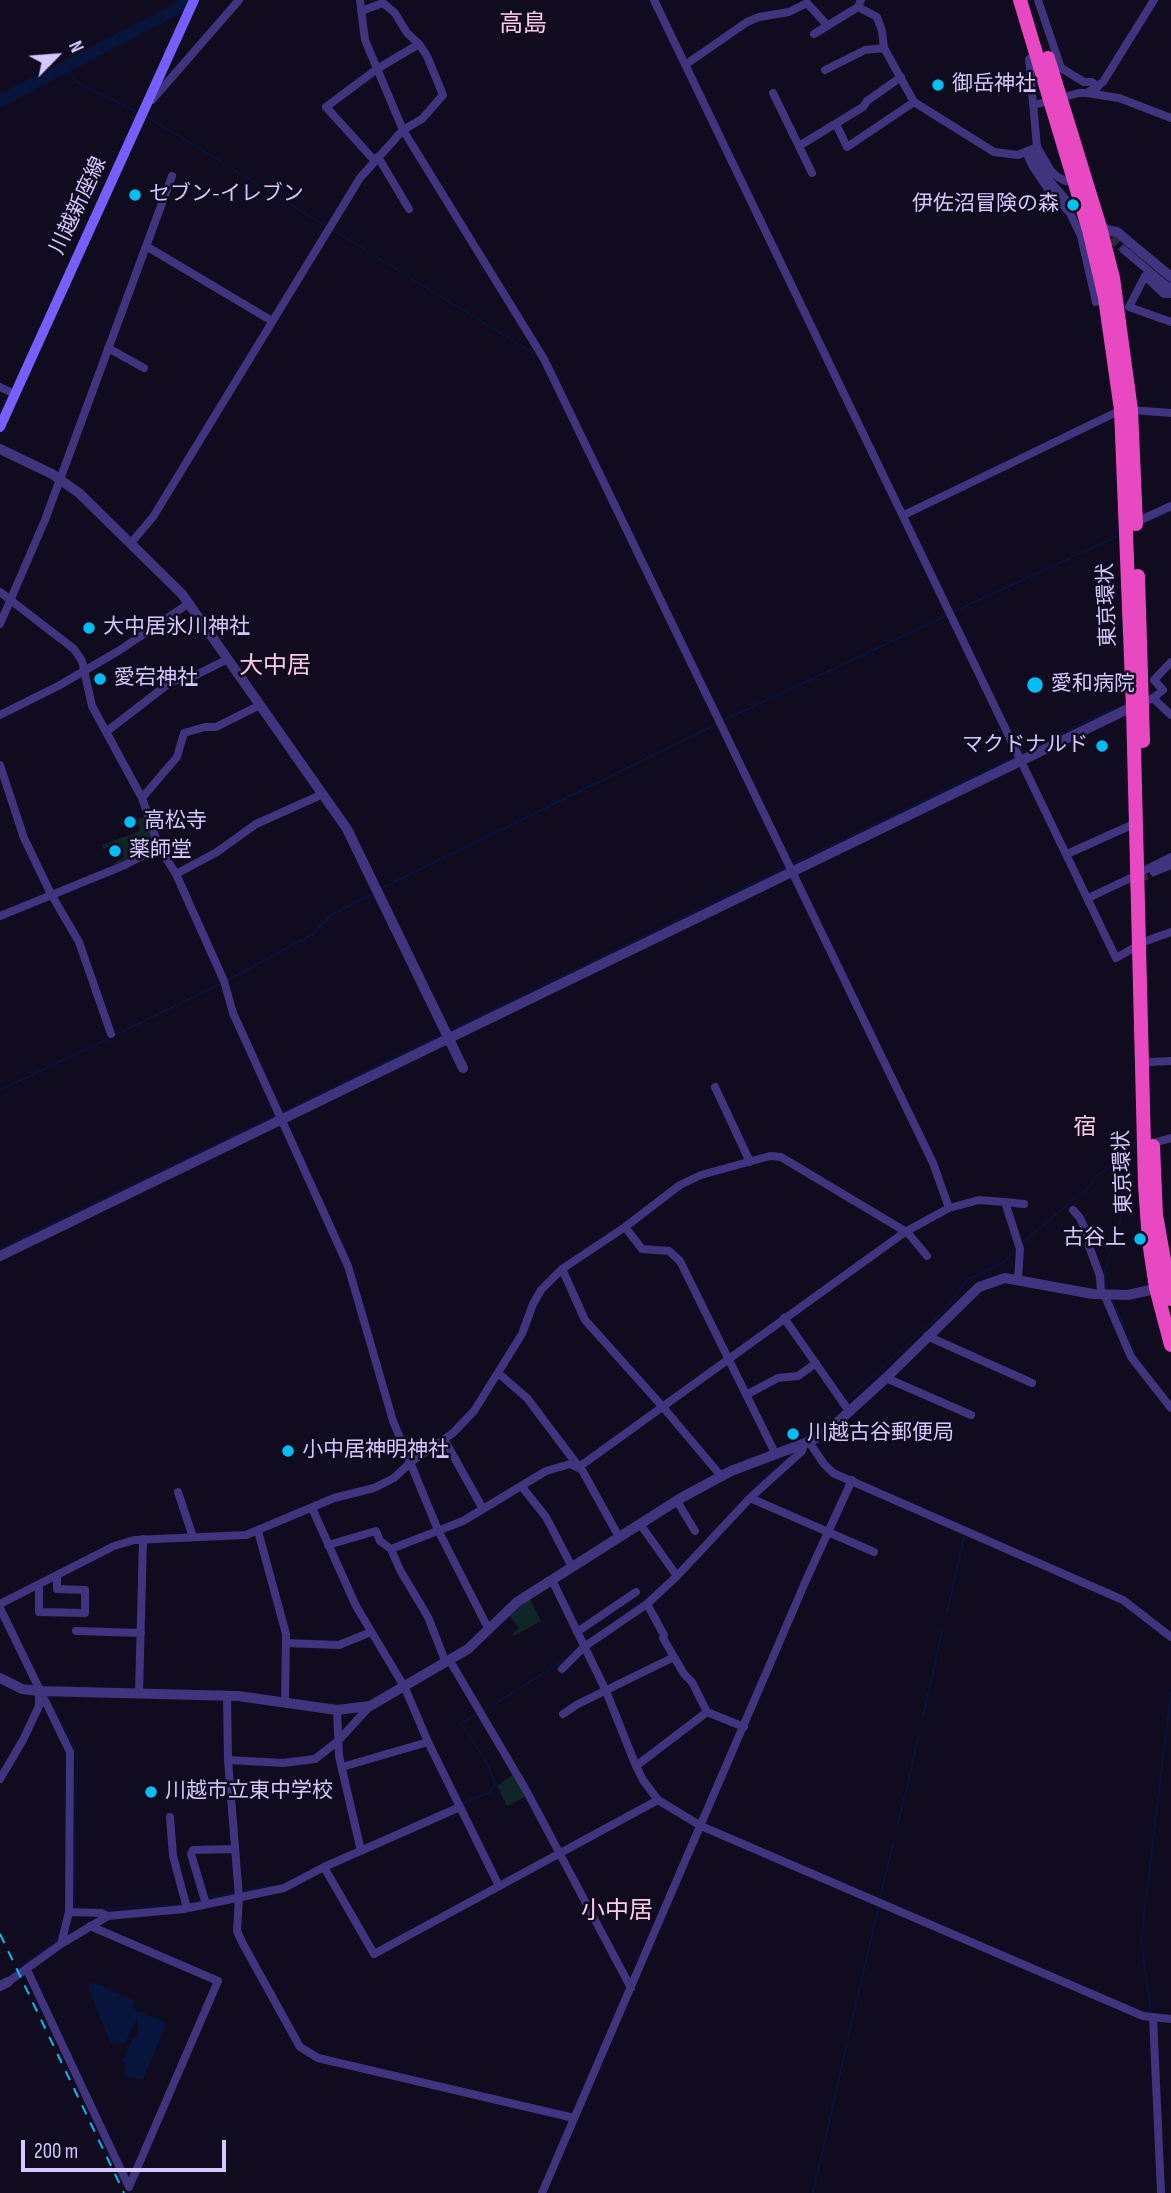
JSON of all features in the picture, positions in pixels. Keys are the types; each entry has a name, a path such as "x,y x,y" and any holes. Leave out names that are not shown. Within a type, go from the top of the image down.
{"highway":[{"name":"東京環状","path":"1020,0 1037,55 1056,99 1074,181 1095,228 1126,410 1143,703 1136,823 1141,875"},
{"name":"東京環状","path":"1030,0 1056,99 1118,309 1136,522 1143,703 1141,875 1145,1185 1149,1241 1166,1289"},
{"name":"東京環状","path":"1143,943 1156,1215 1171,1345"}],"main road":[{"name":"川越新座線","path":"0,427 194,0"}],"street":[{"path":"145,107 239,0"},
{"path":"360,0 365,40 403,130 544,359 933,1164 949,1208"},
{"path":"654,0 1116,958 1171,932"},
{"path":"1038,0 1061,68 1098,87"},
{"path":"1034,105 1087,93 1098,87 1154,0"},
{"path":"131,543 153,517 347,198 376,158 403,130 422,119 443,95 427,56 407,33 395,13 383,3 361,11"},
{"path":"685,65 747,22 789,12 807,3 827,25"},
{"path":"814,34 860,4 877,17 884,48 914,102 994,152 1009,156 1031,150"},
{"path":"409,209 376,158 327,107 377,69 419,44"},
{"path":"825,70 865,50 884,48"},
{"path":"1037,55 1030,59 1034,105 1031,150 1033,167 1048,189 1070,213 1081,236 1096,302 1105,298"},
{"path":"799,146 863,107 867,101 901,77"},
{"path":"774,93 812,173"},
{"path":"1087,93 1119,98 1171,118"},
{"path":"836,124 847,147 914,102"},
{"path":"1031,150 1058,177 1065,181 1074,181"},
{"path":"1031,150 1045,175 1069,203"},
{"path":"0,624 45,520 172,176"},
{"path":"1095,228 1117,232 1171,277"},
{"path":"146,246 272,321"},
{"path":"1124,250 1168,287 1171,286"},
{"path":"1171,294 1164,294 1145,276 1129,307 1171,322"},
{"path":"108,348 144,368"},
{"path":"0,387 15,394"},
{"path":"904,515 1126,410 1171,413"},
{"path":"0,449 60,479 79,493 172,583 188,604 323,794 355,844 463,1068"},
{"path":"1136,522 1171,506"},
{"path":"0,592 74,649 82,661 92,706 142,798 159,847 176,874 224,981 233,1013 348,1266 393,1421 438,1530 489,1630"},
{"path":"0,715 52,690 120,650 188,604"},
{"path":"106,732 172,681 194,676 228,659"},
{"path":"0,1256 1020,760 1143,703 1163,690 1154,680 1171,662"},
{"path":"1143,703 1171,715"},
{"path":"142,798 152,790 177,757 184,733 216,727 260,705"},
{"path":"0,765 24,838 51,894 79,942 111,1034"},
{"path":"176,874 217,852 256,824 323,794"},
{"path":"1067,854 1136,823"},
{"path":"0,916 125,865 159,847"},
{"path":"1089,901 1171,857"},
{"path":"1141,875 1171,864"},
{"path":"1150,1062 1171,1061"},
{"path":"715,1087 750,1162"},
{"path":"1153,1143 1171,1138"},
{"path":"61,1944 69,1912 70,1752 39,1691 1,1605 114,1546 143,1539 246,1535 334,1497 374,1488 394,1478 411,1462 453,1433 474,1411 522,1334 541,1290 562,1269 625,1227 680,1185 701,1175 770,1156 787,1159 905,1232 927,1256"},
{"path":"579,1467 905,1232 949,1208 979,1200 1024,1204"},
{"path":"1005,1202 1020,1249 1018,1279"},
{"path":"1073,1210 1080,1218 1088,1238 1103,1294 1131,1357 1171,1408"},
{"path":"625,1227 642,1249 669,1251 677,1257 776,1454"},
{"path":"562,1269 585,1320 721,1476"},
{"path":"0,1678 22,1689 39,1691 227,1696 337,1710 370,1706 468,1649 517,1602 677,1501 721,1476 806,1443 849,1411 886,1378 979,1287 997,1280 1018,1279 1103,1294 1128,1295 1166,1289"},
{"path":"784,1318 849,1411"},
{"path":"927,1336 1032,1383"},
{"path":"746,1395 778,1378 798,1376 816,1363"},
{"path":"498,1373 527,1398 579,1467 619,1537"},
{"path":"886,1378 971,1415"},
{"path":"444,1438 483,1509"},
{"path":"806,1443 828,1470 1124,1600 1171,1637"},
{"path":"562,1669 584,1647 647,1604 750,1498 802,1451 806,1443"},
{"path":"391,1549 463,1521 554,1468 570,1464 579,1467"},
{"path":"542,2193 852,1480"},
{"path":"522,1487 546,1517 572,1567"},
{"path":"178,1492 193,1537"},
{"path":"750,1498 874,1552"},
{"path":"677,1501 695,1531"},
{"path":"312,1508 356,1606 405,1688 428,1742 499,1886"},
{"path":"640,1524 677,1576"},
{"path":"258,1531 286,1634 285,1702"},
{"path":"328,1545 376,1531 380,1541 391,1549 400,1570 428,1617 448,1662 526,1790 631,1988"},
{"path":"139,1694 143,1539"},
{"path":"39,1585 39,1612 85,1613 85,1590 57,1589 57,1576"},
{"path":"552,1580 606,1691 636,1766 658,1800 701,1826 1143,2016 1171,2019"},
{"path":"578,1632 636,1592"},
{"path":"647,1604 674,1657 692,1682 707,1712 744,1727"},
{"path":"76,1631 141,1633"},
{"path":"286,1643 339,1645 371,1632"},
{"path":"563,1714 674,1657"},
{"path":"0,1779 39,1706 39,1691"},
{"path":"227,1696 228,1760 239,1897 237,1931 300,2047 308,2053 574,2118"},
{"path":"228,1760 303,1762 315,1759 338,1741 370,1706"},
{"path":"337,1710 342,1767 361,1851"},
{"path":"636,1766 707,1712"},
{"path":"342,1767 428,1742"},
{"path":"324,1867 374,1954 658,1800"},
{"path":"4,1984 107,1916 187,1908 284,1888 324,1867 460,1807"},
{"path":"170,1817 173,1856 187,1908"},
{"path":"206,1904 191,1854 193,1850 234,1849"},
{"path":"69,1912 101,1913 107,1916"},
{"path":"27,1970 129,2187 218,1981 90,1926"},
{"path":"1153,2017 1161,2193"}],"green space":[{"path":"146,817 155,845 116,865 115,862 124,857 118,844 103,849 102,845 140,830 137,819"},
{"path":"529,1598 541,1621 514,1636 512,1634 519,1628 509,1615"},
{"path":"514,1774 527,1796 507,1806 497,1786"}],"water":[{"path":"94,1982 135,2001 132,2006 136,2010 167,2023 142,2081 126,2077 124,2071 127,2069 123,2060 138,2032 138,2020 137,2018 124,2044 111,2044 87,1986"}],"waterway":[{"path":"0,101 194,0"},
{"path":"65,67 76,82 137,112"},
{"path":"146,116 326,226"},
{"path":"331,229 538,356"},
{"path":"1144,523 1171,511"},
{"path":"953,612 1118,536"},
{"path":"722,721 948,615"},
{"path":"1020,754 1113,709"},
{"path":"380,889 717,724"},
{"path":"793,864 1015,757"},
{"path":"450,1031 785,868"},
{"path":"228,980 313,934 331,915 372,894"},
{"path":"115,1035 220,984"},
{"path":"283,1112 442,1035"},
{"path":"0,1090 110,1038"},
{"path":"0,1249 275,1116"},
{"path":"1022,1243 1090,1186 1096,1176 1136,1151"},
{"path":"1107,1289 1105,1269 1120,1222 1127,1156"},
{"path":"847,1400 944,1311 967,1280 1004,1262 1016,1250"},
{"path":"1112,1299 1125,1329"},
{"path":"1128,1337 1137,1359"},
{"path":"794,1444 794,1440 813,1430 840,1406"},
{"path":"749,1494 793,1452"},
{"path":"954,1582 965,1534"},
{"path":"947,1612 953,1587"},
{"path":"626,1613 650,1596"},
{"path":"930,1687 942,1631"},
{"path":"482,1712 566,1659"},
{"path":"1151,2013 1141,1940 1171,1692"},
{"path":"923,1717 928,1693"},
{"path":"54,1709 77,1752 74,1908"},
{"path":"463,1803 490,1792 495,1784 488,1765 461,1723 477,1714"},
{"path":"906,1792 918,1737"},
{"path":"898,1823 904,1798"},
{"path":"411,1824 451,1807"},
{"path":"880,1898 893,1844"},
{"path":"243,1891 272,1886"},
{"path":"209,1897 234,1893"},
{"path":"189,1903 200,1900"},
{"path":"102,1909 183,1905"},
{"path":"848,2038 879,1905"},
{"path":"22,1966 59,1936"},
{"path":"813,2193 847,2043"}],"tunnel":[{"path":"1102,231 1124,250"},
{"path":"1129,884 1154,872"}],"railway":[{"path":"0,1934 124,2193"}],"place":[{"name":"御岳神社","path":"938,85"},
{"name":"セブン-イレブン","path":"135,195"},
{"name":"伊佐沼冒険の森","path":"1073,205"},
{"name":"大中居氷川神社","path":"89,628"},
{"name":"愛宕神社","path":"100,679"},
{"name":"愛和病院","path":"1035,685"},
{"name":"マクドナルド","path":"1102,746"},
{"name":"高松寺","path":"130,822"},
{"name":"薬師堂","path":"115,851"},
{"name":"古谷上","path":"1140,1239"},
{"name":"川越古谷郵便局","path":"793,1434"},
{"name":"小中居神明神社","path":"288,1451"},
{"name":"川越市立東中学校","path":"151,1792"}],"district":[{"name":"高島","path":"523,25"},
{"name":"大中居","path":"275,667"},
{"name":"宿","path":"1085,1128"},
{"name":"小中居","path":"617,1912"}]}
